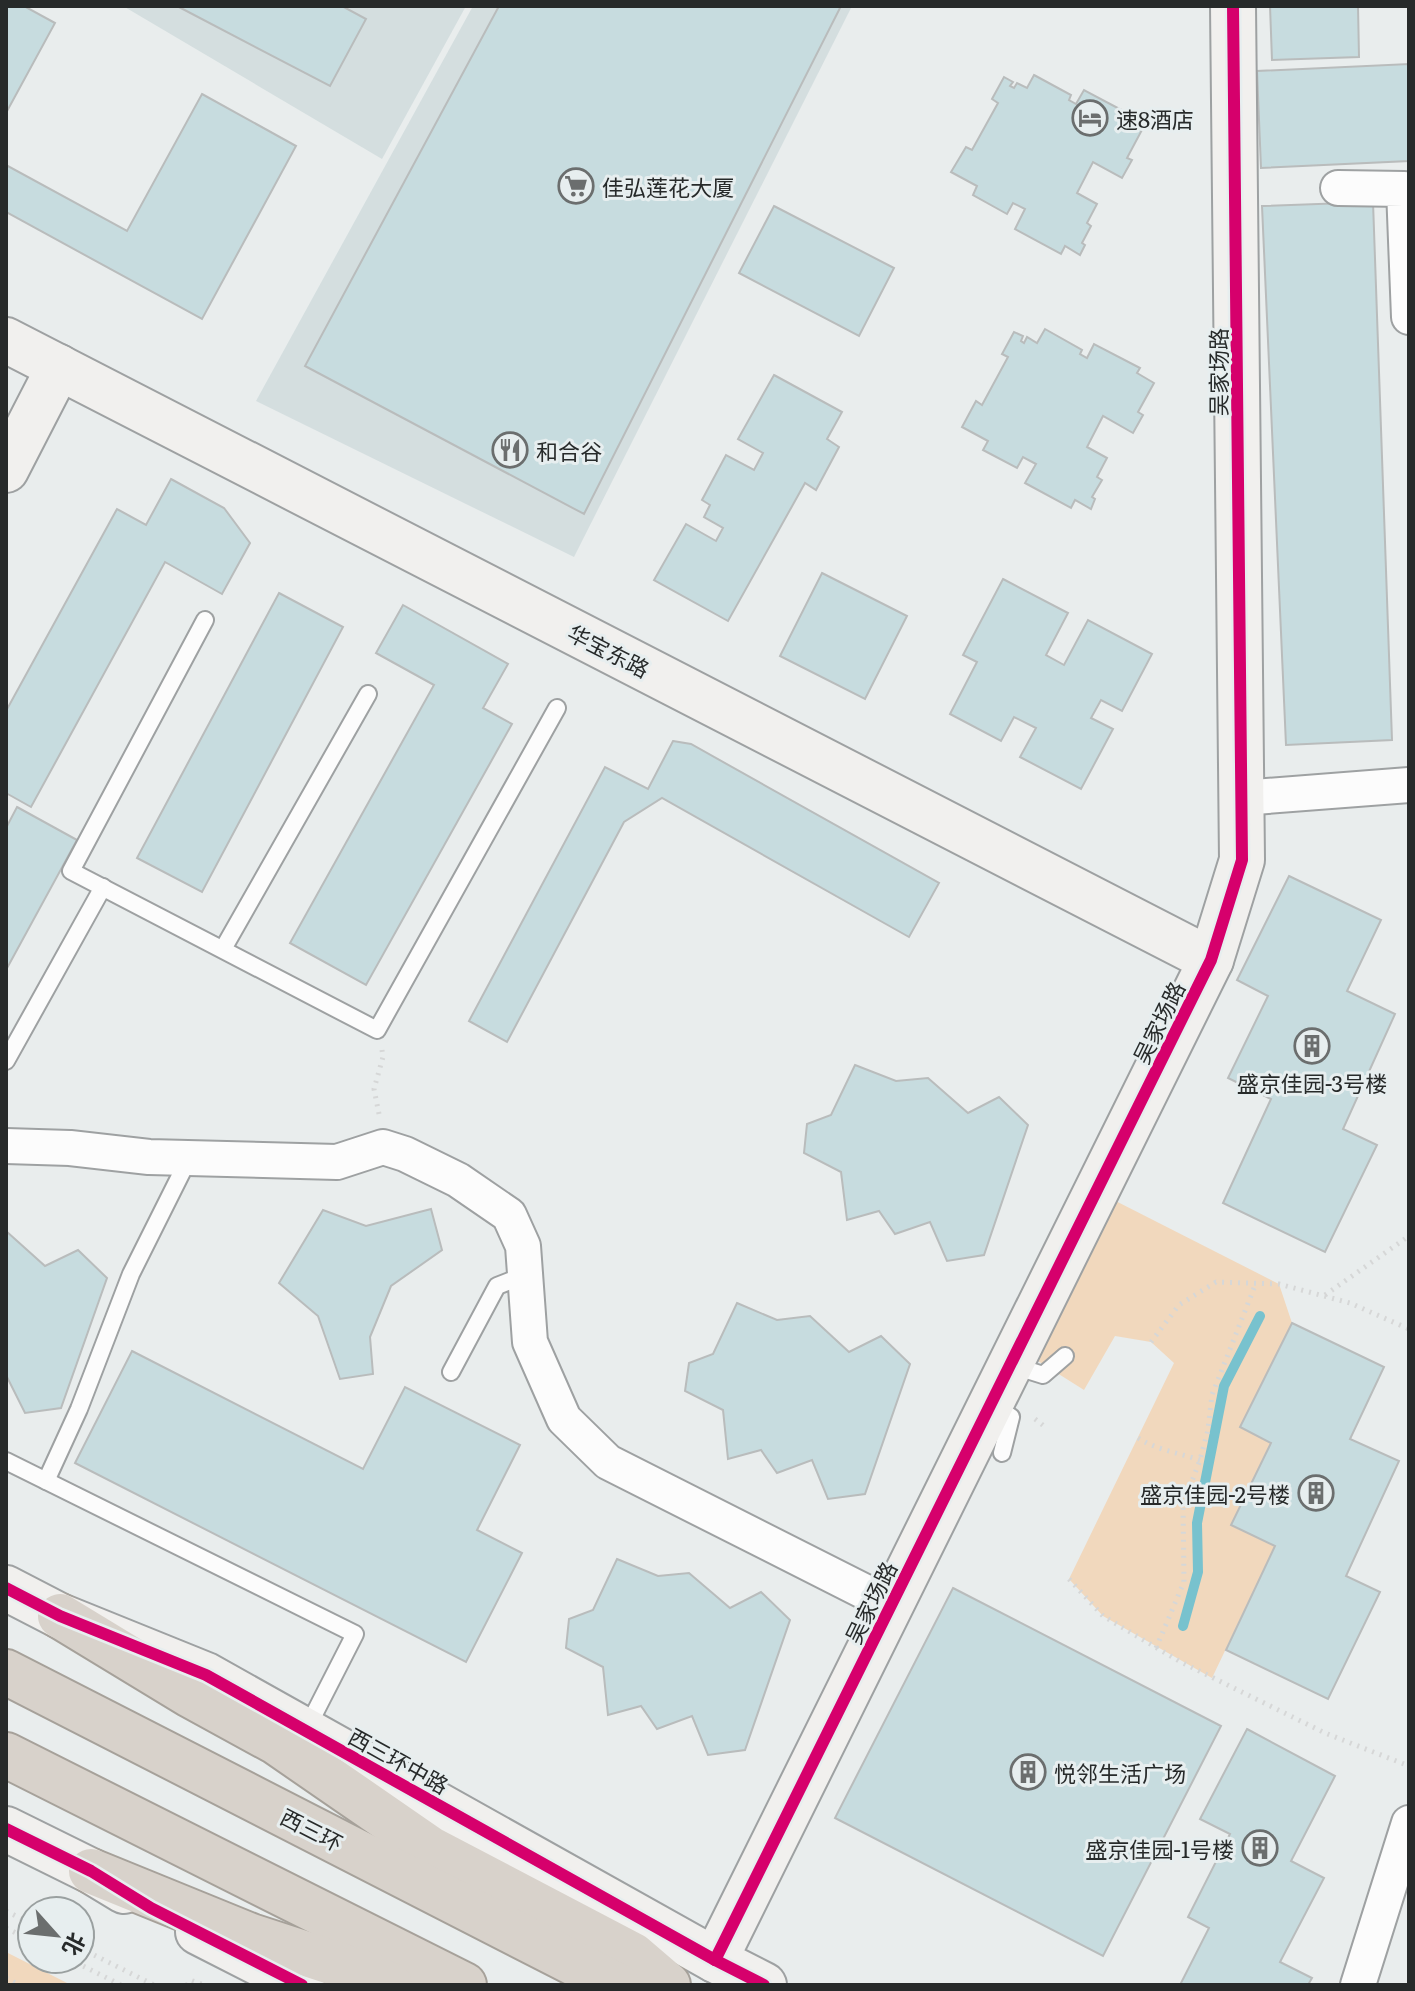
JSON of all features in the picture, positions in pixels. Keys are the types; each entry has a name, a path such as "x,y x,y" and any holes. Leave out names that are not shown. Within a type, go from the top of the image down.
{"highway":[{"path":"60,1616 190,1695 276,1742 431,1849 633,1955 668,1985"},
{"name":"西三环","path":"6,1672 617,1985"},
{"path":"6,1755 464,1985"},
{"path":"91,1871 251,1936 371,1975 390,1985"}],"street":[{"name":"吴家场路","path":"715,1960 1211,960 1242,860 1233,6"},
{"path":"1338,188 1404,189 1409,317"},
{"name":"华宝东路","path":"6,340 1211,960"},
{"path":"6,470 59,367"},
{"path":"1241,798 1409,785"},
{"path":"6,1146 189,1158 337,1162 383,1147 405,1154 458,1180 509,1215 523,1246 530,1342 564,1419 608,1462 891,1605"},
{"name":"西三环中路","path":"6,1588 60,1616 206,1675 764,1985"},
{"path":"1358,1985 1409,1823"},
{"path":"6,1829 91,1871 151,1908 302,1985"}],"lane":[{"path":"205,620 71,871 377,1030 557,708"},
{"path":"223,949 368,694"},
{"path":"6,1061 103,887"},
{"path":"46,1481 79,1409 131,1274 189,1158"},
{"path":"451,1372 497,1286 525,1275"},
{"path":"1002,1453 1011,1417 999,1383 1043,1375 1065,1356"},
{"path":"6,1461 355,1634 306,1730"}],"path":[{"path":"377,1030 383,1057 374,1089 383,1147"},
{"path":"1325,1296 1409,1236"},
{"path":"1151,1342 1179,1305 1216,1282 1279,1284 1350,1303 1409,1329"},
{"path":"1156,1648 1184,1582 1183,1505 1208,1430 1212,1395 1256,1283"},
{"path":"1138,1438 1154,1448 1171,1449 1200,1460"},
{"path":"1069,1579 1103,1616 1156,1648 1248,1697 1325,1733 1409,1766"},
{"path":"96,1956 154,1985"},
{"path":"96,1972 121,1985"},
{"path":"6,1978 19,1985"},
{"path":"187,1985 190,1980 204,1985"}],"shaded area":[{"path":"123,6 466,6 382,159"},
{"name":"佳弘莲花大厦","path":"473,6 852,6 574,557 256,401"},
{"path":"1096,1191 1279,1284 1292,1323 1240,1427 1271,1443 1275,1546 1212,1678 1103,1616 1069,1579 1174,1363 1151,1342 1115,1336 1084,1390 1019,1349"},
{"path":"6,1952 16,1957 16,1975 51,1975 71,1985 6,1985"}],"building":[{"path":"6,6 24,6 55,23 6,113"},
{"path":"177,6 342,6 366,19 330,86"},
{"name":"佳弘莲花大厦","path":"499,6 841,6 584,514 305,366"},
{"path":"1270,6 1358,6 1359,57 1272,60"},
{"path":"1409,64 1409,161 1261,168 1257,71"},
{"path":"1034,75 1071,95 1069,100 1076,104 1084,90 1129,114 1126,119 1143,128 1127,158 1132,160 1122,178 1093,162 1077,193 1097,204 1087,223 1091,226 1080,255 1065,246 1061,254 1015,229 1025,209 1013,203 1007,214 973,195 977,186 951,172 966,147 972,150 998,103 992,99 1004,77 1013,82 1010,86 1014,88 1017,83 1027,88"},
{"path":"202,94 296,146 202,319 6,212 6,165 127,231"},
{"path":"1373,202 1392,740 1286,745 1262,206"},
{"path":"774,206 894,268 859,336 739,273"},
{"path":"1045,329 1082,350 1080,354 1087,358 1094,344 1140,368 1137,373 1154,383 1138,412 1143,415 1133,433 1103,416 1087,447 1107,458 1097,477 1102,480 1092,497 1095,499 1091,509 1075,500 1071,508 1025,483 1036,464 1023,457 1017,468 983,450 988,441 962,427 976,401 982,405 1008,357 1002,354 1014,332 1023,336 1021,341 1024,343 1027,337 1037,343"},
{"path":"774,375 842,412 827,439 839,447 816,490 805,483 728,621 654,580 686,524 716,541 723,528 704,517 710,505 702,500 726,455 754,470 763,453 738,439"},
{"path":"171,479 224,508 250,543 222,594 165,562 31,807 6,793 6,711 117,509 146,525"},
{"path":"822,573 907,616 865,699 780,656"},
{"path":"1003,579 1068,613 1046,655 1064,665 1088,620 1152,654 1122,711 1101,700 1091,718 1113,729 1081,789 1020,757 1036,728 1014,717 1001,741 950,714 977,662 963,655"},
{"path":"279,593 343,627 202,892 137,858"},
{"path":"403,605 508,664 483,708 512,724 366,985 290,943 434,685 376,653"},
{"path":"673,741 691,744 939,883 909,937 662,798 624,822 507,1042 469,1021 605,767 648,789"},
{"path":"17,807 77,840 6,970 6,828"},
{"name":"盛京佳园-3号楼","path":"1289,876 1381,920 1347,991 1395,1014 1343,1129 1377,1145 1325,1252 1223,1203 1271,1099 1228,1078 1268,996 1237,980"},
{"path":"855,1065 896,1081 928,1078 968,1113 999,1097 1028,1125 984,1255 947,1261 930,1222 895,1234 879,1211 847,1220 841,1172 804,1153 807,1124 831,1115"},
{"path":"431,1209 442,1250 391,1286 370,1337 373,1374 340,1379 318,1316 279,1283 323,1210 366,1226"},
{"path":"6,1231 45,1266 78,1250 107,1278 61,1408 25,1413 6,1375"},
{"path":"737,1303 777,1320 810,1316 849,1352 881,1336 910,1364 865,1494 828,1499 812,1460 777,1473 761,1450 728,1459 723,1410 685,1391 689,1363 713,1354"},
{"name":"盛京佳园-2号楼","path":"1292,1323 1384,1367 1350,1439 1399,1461 1346,1576 1380,1592 1328,1699 1226,1650 1275,1546 1231,1525 1271,1443 1240,1427"},
{"path":"132,1351 363,1469 405,1387 520,1445 477,1530 522,1553 466,1662 75,1463"},
{"path":"617,1559 658,1576 689,1573 730,1608 761,1592 790,1620 745,1750 708,1755 692,1716 657,1729 641,1706 608,1715 603,1667 566,1648 569,1619 593,1610"},
{"name":"悦邻生活广场","path":"953,1588 1221,1726 1103,1956 835,1818"},
{"name":"盛京佳园-1号楼","path":"1247,1729 1335,1776 1291,1861 1324,1878 1280,1962 1312,1978 1308,1985 1180,1985 1209,1928 1188,1917 1230,1834 1200,1819"}],"waterway":[{"path":"1183,1626 1198,1572 1197,1523 1224,1386 1260,1316"}],"cycle path":[{"path":"715,1960 1211,960 1242,860 1233,6"},
{"path":"6,1588 60,1616 206,1675 764,1985"},
{"path":"6,1829 91,1871 151,1908 302,1985"}],"place":[{"name":"速8酒店","path":"1090,118"},
{"name":"佳弘莲花大厦","path":"576,186"},
{"name":"和合谷","path":"510,450"},
{"name":"盛京佳园-3号楼","path":"1312,1046"},
{"name":"盛京佳园-2号楼","path":"1316,1493"},
{"name":"悦邻生活广场","path":"1028,1772"},
{"name":"盛京佳园-1号楼","path":"1260,1848"}]}
